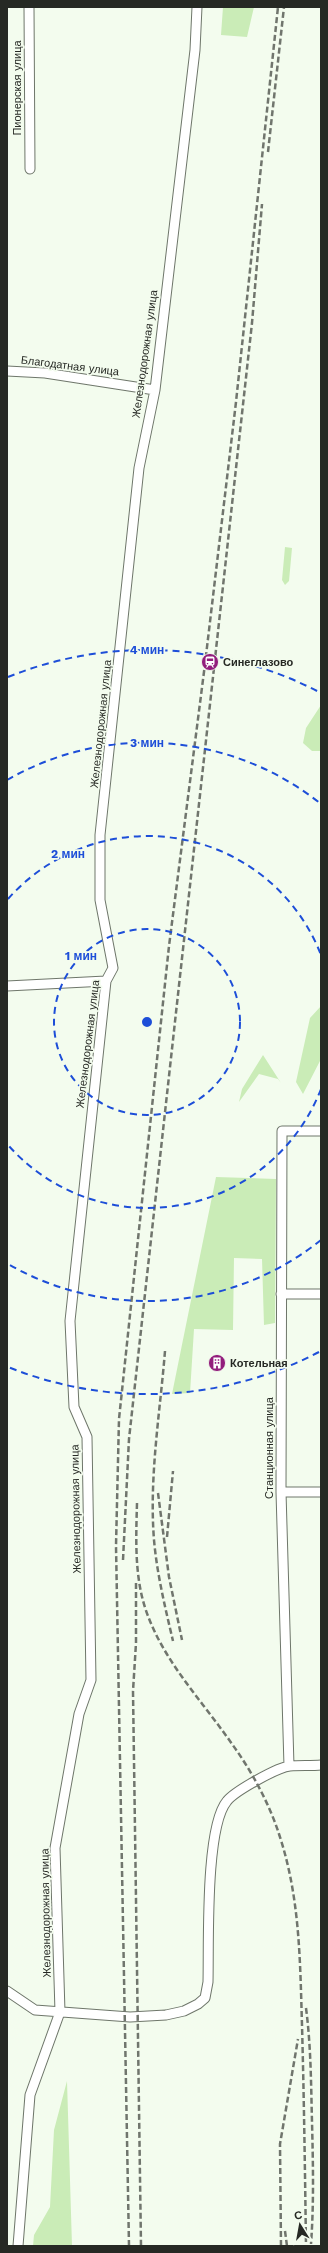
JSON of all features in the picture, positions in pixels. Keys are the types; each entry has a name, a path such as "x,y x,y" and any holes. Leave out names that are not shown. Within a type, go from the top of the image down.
{"street":[{"name":"Пионерская улица","path":"29,7 30,169"},
{"name":"Железнодорожная улица","path":"60,2012 55,1848 78,1714 91,1680 87,1437 74,1407 70,1321 106,981 113,968 100,900 100,835 139,468 155,390 194,50 197,7"},
{"name":"Благодатная улица","path":"7,371 45,373 155,390"},
{"path":"7,986 106,981"},
{"name":"Станционная улица","path":"289,1766 281,1492 282,1131 321,1131"},
{"path":"281,1294 321,1294"},
{"path":"281,1492 321,1492"},
{"path":"7,1991 35,2010 118,2017 166,2015 184,2011 198,2004 205,1998 208,1982 211,1852 218,1817 226,1802 238,1791 289,1766 321,1766"},
{"path":"18,2246 30,2095 60,2012"}],"green space":[{"path":"223,7 254,7 247,37 221,35"},
{"path":"285,547 292,548 289,581 285,585 282,580"},
{"path":"321,705 321,751 312,751 303,743 306,728"},
{"path":"321,1006 321,1059 303,1094 296,1082 310,1018"},
{"path":"263,1055 281,1083 278,1079 259,1074 239,1102 242,1089"},
{"path":"216,1177 276,1179 275,1323 264,1325 262,1259 234,1258 233,1330 194,1329 190,1393 172,1394"},
{"path":"67,2081 72,2246 33,2246 34,2235 50,2207 54,2130"}],"railway":[{"path":"129,2246 116,1546 119,1419 169,946 205,664 236,402 278,7"},
{"path":"268,152 284,7"},
{"path":"123,1560 129,1439 252,323 262,204"},
{"path":"165,1351 154,1469 153,1516 157,1565 173,1641"},
{"path":"167,1537 173,1471"},
{"path":"158,1493 169,1577 182,1640"},
{"path":"137,1503 136,1546 138,1574 143,1602 148,1616 156,1634 175,1667 221,1728 253,1776 270,1811 286,1858 295,1905 301,1977 306,2246"},
{"path":"136,1583 136,1643 133,1691 141,2246"},
{"path":"306,2008 311,2079 313,2198 311,2244"},
{"path":"281,2246 280,2144 298,2039"},
{"path":"285,2231 287,2246"}],"place":[{"name":"Синеглазово","path":"210,662"},
{"name":"Котельная","path":"217,1363"}]}
